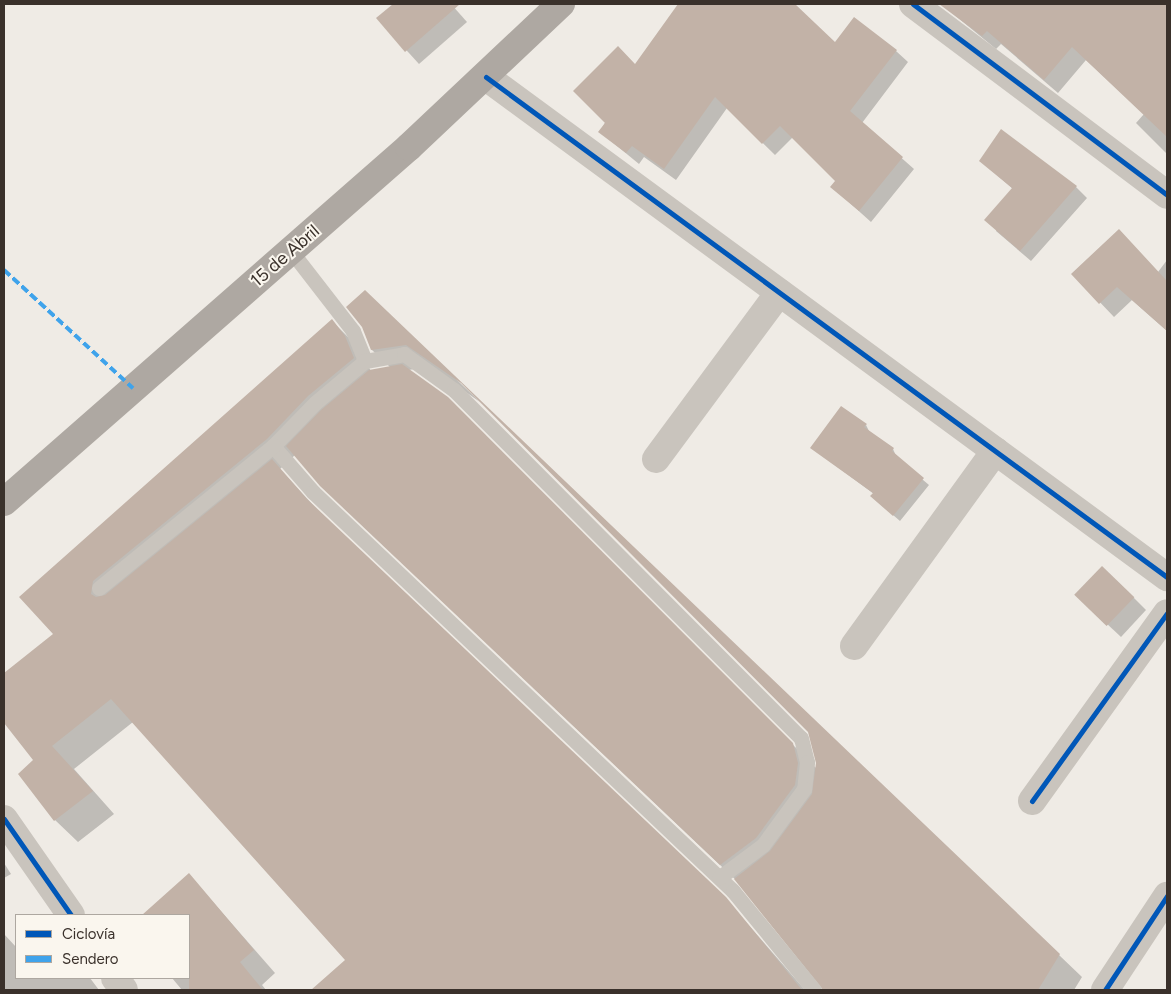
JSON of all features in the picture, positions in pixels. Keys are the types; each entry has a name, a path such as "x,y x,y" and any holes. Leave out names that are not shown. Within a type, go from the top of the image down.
{"main road":[{"name":"15 de Abril","path":"4,502 291,251 486,77 562,4"}],"street":[{"path":"913,4 1167,195"},
{"path":"486,77 1167,577"},
{"path":"656,459 779,293"},
{"path":"854,646 995,451"},
{"path":"1032,801 1167,614"},
{"path":"4,819 70,914"},
{"path":"1105,990 1167,896"},
{"path":"116,979 124,990"}],"lane":[{"path":"291,251 353,331 365,361"},
{"path":"99,588 273,446 315,403 365,361 404,354 454,390 802,738 807,762 804,789 763,845 720,877"},
{"path":"273,446 313,492 720,877 814,990"}],"building":[{"path":"393,4 460,4 405,52 376,18"},
{"path":"678,4 795,4 835,42 854,17 897,50 850,111 903,157 859,211 830,187 835,181 780,126 762,144 715,97 664,169 632,146 626,153 598,132 605,123 573,91 618,46 635,64"},
{"path":"939,4 1167,4 1167,137 1072,47 1044,80 987,31 982,36"},
{"path":"1001,129 1077,186 1020,251 984,220 1012,188 979,161"},
{"path":"1119,229 1167,281 1167,331 1117,287 1099,304 1071,274"},
{"path":"365,290 1060,954 1038,990 823,990 734,879 770,851 812,794 816,763 808,732 461,383 406,345 371,350 362,327 346,307"},
{"path":"332,319 345,336 354,358 308,396 267,439 93,581 91,594 96,597 105,595 272,459 307,499 726,897 802,990 311,990 345,960 111,699 52,746 93,791 54,821 18,774 33,760 4,723 4,673 53,634 19,597"},
{"path":"402,364 448,397 793,743 798,763 795,785 756,838 720,865 320,486 286,446 321,410 369,370"},
{"path":"841,406 867,424 864,427 894,448 892,451 924,478 893,516 870,496 873,493 810,448"},
{"path":"1102,566 1134,597 1107,626 1074,595"},
{"path":"189,873 254,950 240,962 263,990 189,990 190,914 143,914"}],"marked path":[{"path":"4,270 133,388"}],"cycle path":[{"path":"913,4 1167,195"},
{"path":"486,77 1167,577"},
{"path":"1032,801 1167,613"},
{"path":"4,819 70,914"},
{"path":"1105,990 1167,896"}]}
